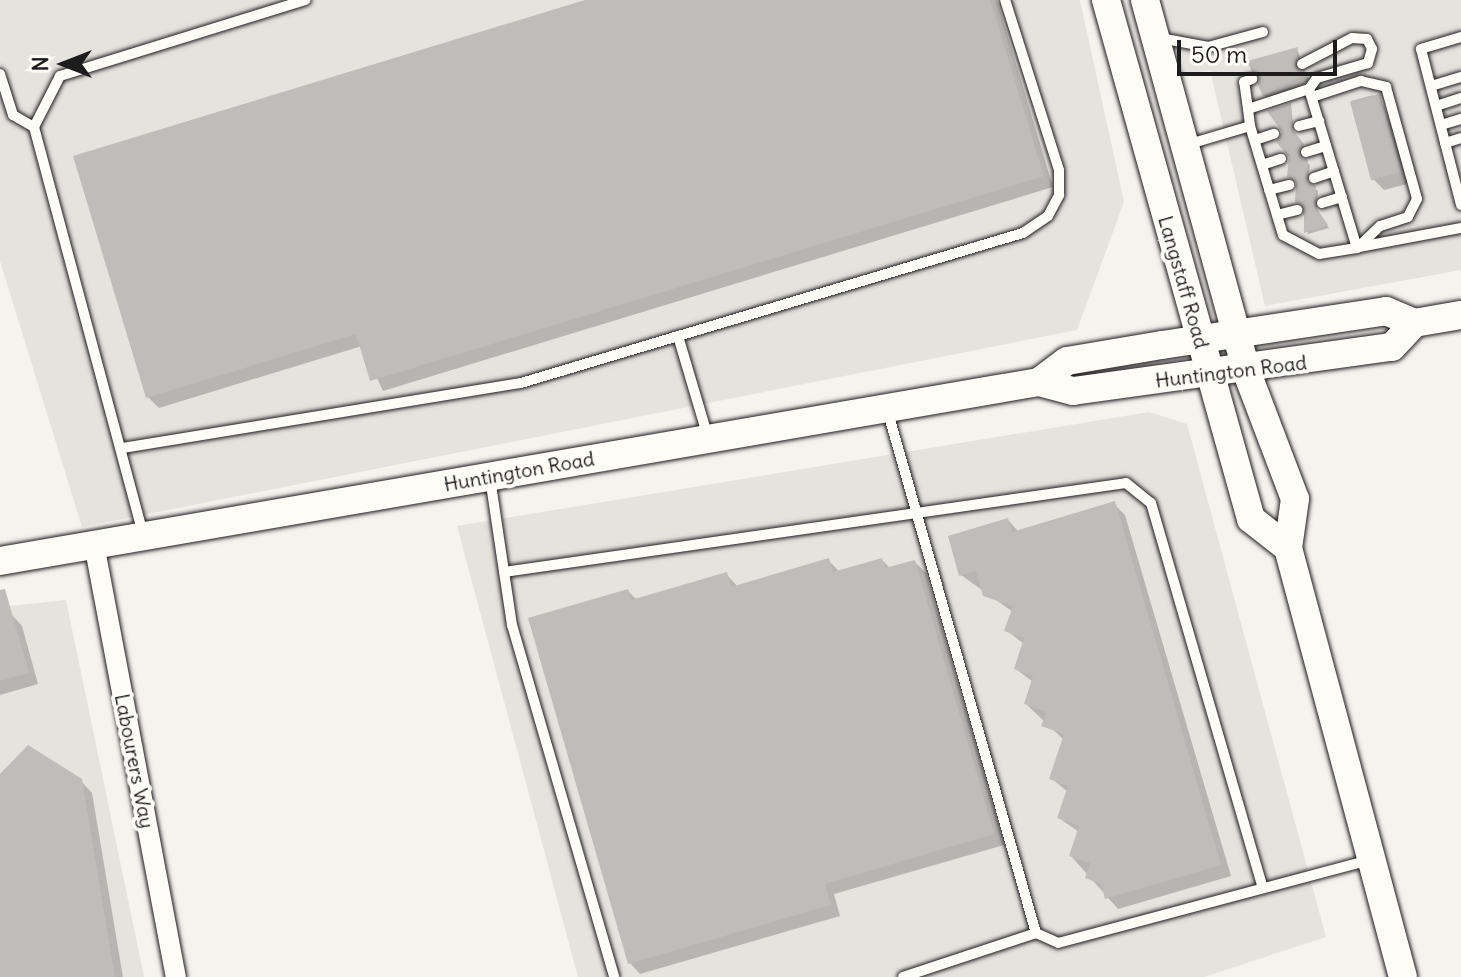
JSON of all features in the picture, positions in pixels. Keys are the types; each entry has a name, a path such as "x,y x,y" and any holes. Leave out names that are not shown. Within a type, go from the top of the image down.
{"street":[{"name":"Langstaff Road","path":"1106,0 1251,519 1288,548"},
{"name":"Langstaff Road","path":"1145,0 1246,370 1295,499 1288,548 1403,977"},
{"name":"Huntington Road","path":"1039,382 1067,361 1237,337 1386,311 1414,323 1461,315"},
{"name":"Huntington Road","path":"0,561 1039,382 1073,391 1246,370 1392,347 1414,323"},
{"name":"Labourers Way","path":"94,544 176,977"}],"lane":[{"path":"143,536 123,448 34,127 60,76 306,0"},
{"path":"123,448 521,383 1023,233 1048,216 1059,195 1059,170 1005,0"},
{"path":"1154,35 1208,47 1263,32"},
{"path":"1461,37 1421,49 1445,143 1456,162 1461,205"},
{"path":"1302,64 1352,38 1367,39 1372,49 1368,63 1317,78 1310,93 1357,248"},
{"path":"0,74 13,115 34,127"},
{"path":"1431,86 1461,77"},
{"path":"1252,79 1244,82 1250,126 1283,235 1319,254 1461,228"},
{"path":"1248,109 1361,81 1386,87 1417,199 1408,217 1380,226 1357,248"},
{"path":"1436,106 1461,98"},
{"path":"1441,125 1461,119"},
{"path":"1299,126 1319,121"},
{"path":"1184,146 1250,126"},
{"path":"1255,140 1274,134"},
{"path":"1445,143 1461,138"},
{"path":"1306,152 1326,146"},
{"path":"1262,165 1281,159"},
{"path":"1314,178 1334,171"},
{"path":"1269,190 1289,185"},
{"path":"1322,203 1342,197"},
{"path":"1277,215 1297,210"},
{"path":"678,336 709,438"},
{"path":"886,408 1036,933"},
{"path":"490,476 512,625 614,977"},
{"path":"504,572 1126,483 1151,503 1262,884"},
{"path":"903,977 1036,933 1058,943 1262,884 1372,860"}],"shaded area":[{"path":"0,0 1080,0 1124,202 1077,330 82,527 0,261"},
{"path":"1166,0 1461,0 1461,270 1265,306 1210,70 1182,76"},
{"path":"1149,412 1187,424 1326,937 1204,977 578,977 457,526"},
{"path":"66,600 144,977 0,977 0,607"}],"building":[{"path":"585,0 990,0 1044,176 370,381 356,334 146,398 73,156"},
{"path":"1298,47 1295,67 1305,74 1263,96 1247,61"},
{"path":"1380,94 1401,172 1371,180 1350,102"},
{"path":"1291,103 1292,129 1304,144 1299,155 1308,160 1306,180 1316,186 1315,206 1328,225 1304,233 1304,207 1295,202 1296,182 1287,177 1289,157 1276,142 1282,132 1267,111"},
{"path":"1115,501 1221,865 1105,899 1101,884 1085,878 1090,863 1069,856 1079,826 1057,818 1068,786 1049,779 1064,734 1041,726 1046,712 1024,704 1033,676 1014,669 1024,638 1004,631 1013,606 983,596 976,571 959,576 948,536 1008,518 1012,532"},
{"path":"829,558 833,572 882,558 885,568 915,560 994,834 825,884 831,905 628,964 528,618 628,589 631,600 727,572 731,587"},
{"path":"5,589 29,673 0,681 0,590"},
{"path":"28,745 82,779 115,977 0,977 0,774"}]}
